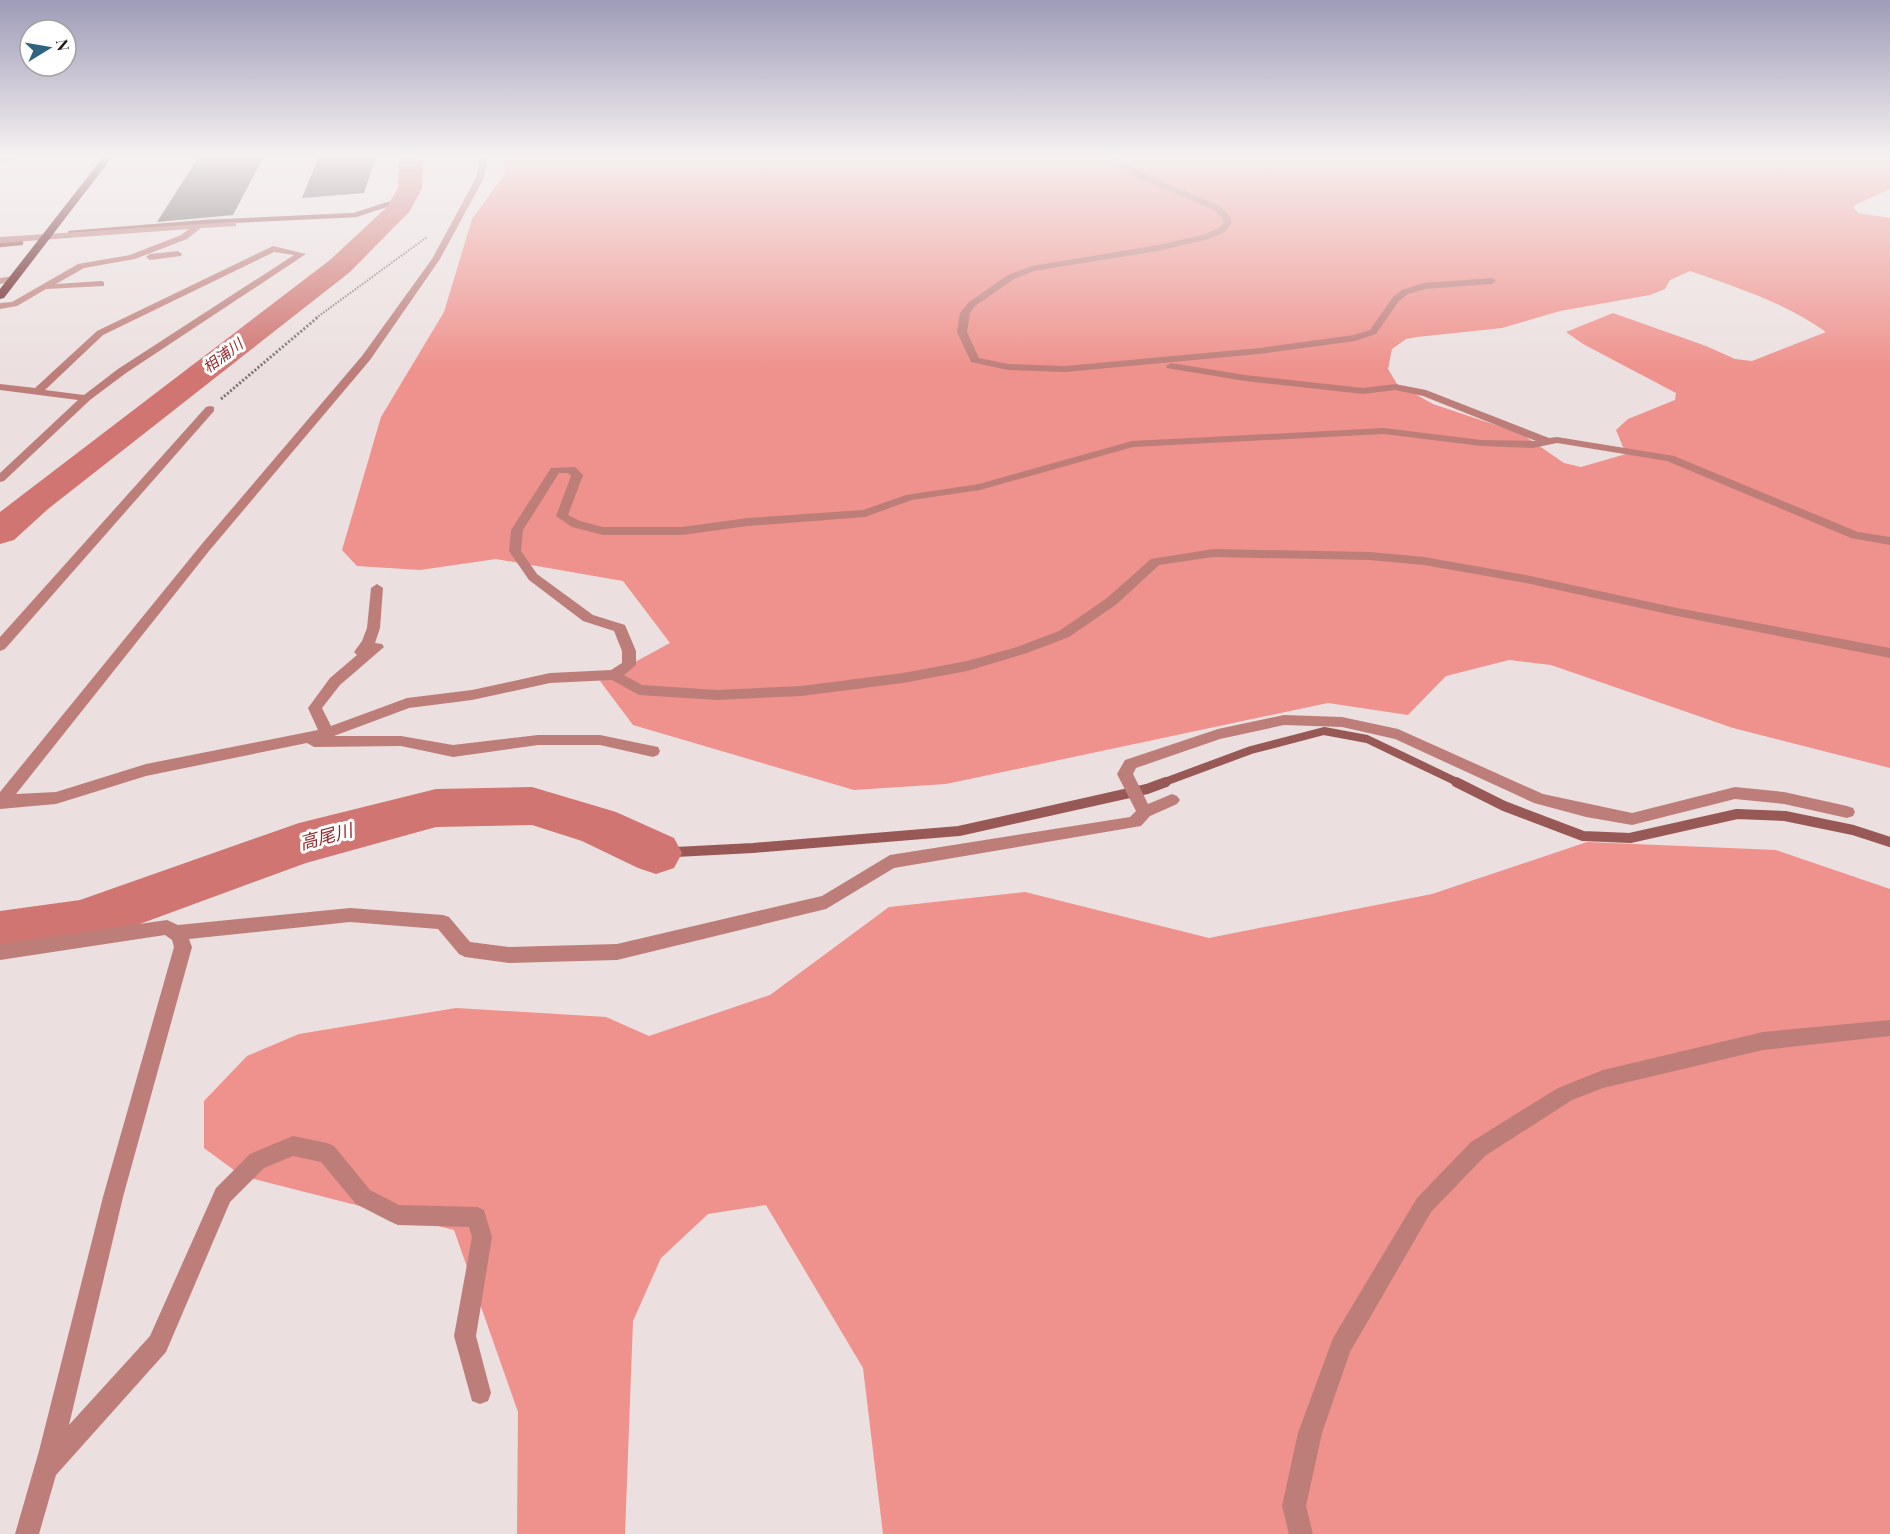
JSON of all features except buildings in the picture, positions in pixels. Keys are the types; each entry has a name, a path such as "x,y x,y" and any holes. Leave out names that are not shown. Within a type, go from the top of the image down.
{"highway":[{"path":"0,296 52,228"}],"street":[{"path":"0,240 177,228"},
{"path":"0,306 14,304 81,266 132,257 184,237 198,228"},
{"path":"1,802 205,548 366,358 436,259 453,228"},
{"path":"1224,228 1206,237 1158,248 1032,269 1011,277 972,304 965,314 963,332 975,360 984,364 1008,367 1065,369 1150,362 1355,338 1373,332 1396,299 1405,292 1424,286 1492,281"},
{"path":"0,479 86,398 172,336 302,254 273,249 100,333 37,392"},
{"path":"132,257 133,260 178,254"},
{"path":"0,280 14,279"},
{"path":"45,287 101,284"},
{"path":"1150,362 1245,378 1363,391 1395,387 1426,393 1548,442"},
{"path":"0,387 86,398"},
{"path":"0,646 210,409"},
{"path":"1,802 56,798 146,770 327,733 406,703 472,695 549,678 614,675 628,665 629,651 620,628 588,618 533,577 515,551 517,530 555,470 571,469 577,475 577,488 565,501 562,516 576,524 603,531 682,531 748,522 865,513 910,497 980,487 1132,444 1384,431 1481,443 1533,445 1557,440 1670,458 1855,535 1890,541"},
{"path":"614,675 639,690 717,695 801,692 903,678 967,666 1022,650 1064,634 1112,601 1155,562 1213,553 1370,556 1424,561 1526,579 1677,612 1890,653"},
{"path":"327,733 315,708 324,692 372,640 375,623 373,601 377,588"},
{"path":"343,672 377,647"},
{"path":"1142,809 1125,774 1130,764 1218,734 1284,720 1342,722 1398,734 1539,799 1632,819 1735,794 1784,798 1847,812"},
{"path":"287,742 401,741 453,751 538,740 600,740 653,751"},
{"path":"175,933 350,915 443,922 465,949 508,955 616,952 826,902 890,862 1135,822 1142,809 1172,800"},
{"path":"0,952 167,927 179,935 183,948 113,1197 47,1467 27,1534"},
{"path":"1301,1534 1294,1506 1310,1433 1341,1346 1424,1205 1478,1149 1565,1094 1604,1079 1763,1041 1890,1028"},
{"path":"47,1467 158,1344 223,1195 258,1161 293,1146 327,1153 363,1197 398,1215 477,1217 482,1237 465,1336 480,1393"}],"shaded area":[{"path":"469,228 1890,228 1890,768 1733,728 1551,665 1509,660 1446,676 1408,715 1328,703 946,784 854,790 633,725 600,681 670,643 623,581 496,559 420,570 357,566 342,550 381,417 444,312","holes":["1690,271 1794,312 1826,332 1752,361 1735,359 1706,346 1613,313 1566,332 1583,344 1676,393 1675,400 1628,419 1616,430 1626,454 1581,467 1564,463 1522,434 1433,404 1397,384 1388,369 1392,349 1406,339 1502,328 1560,311 1650,295 1665,289 1670,280"]},
{"path":"1587,842 1776,850 1890,889 1890,1534 883,1534 863,1368 766,1205 708,1214 661,1258 633,1321 625,1534 517,1534 518,1412 454,1230 242,1176 204,1148 204,1101 247,1056 299,1034 456,1008 606,1017 649,1036 770,995 889,907 1025,892 1209,938 1432,894"}],"waterway":[{"path":"70,233 137,228"},
{"name":"相浦川","path":"0,532 35,501 340,266 380,228"},
{"path":"0,245 21,243"},
{"path":"1162,783 1251,750 1324,731 1367,739 1459,783"},
{"path":"656,853 753,848 959,831 1147,789 1166,782"},
{"path":"1456,782 1504,806 1583,836 1630,838 1737,814 1785,816 1853,830 1890,842"},
{"name":"高尾川","path":"0,934 80,923 299,844 436,808 532,806 598,826 656,853"}]}
